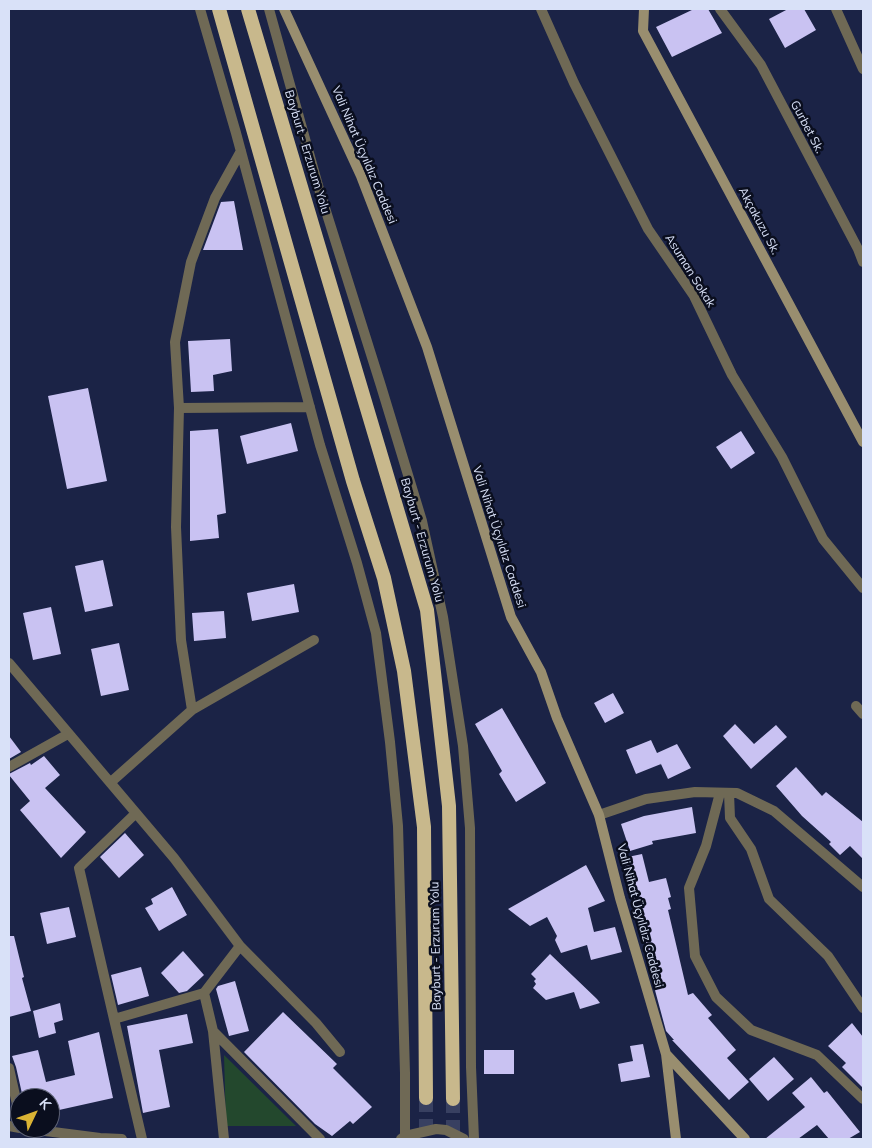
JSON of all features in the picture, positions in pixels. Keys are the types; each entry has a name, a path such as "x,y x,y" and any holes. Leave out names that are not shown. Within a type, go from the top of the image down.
{"highway":[{"name":"Bayburt - Erzurum Yolu","path":"219,9 350,471 384,578 404,671 424,827 426,1098"},
{"name":"Bayburt - Erzurum Yolu","path":"248,9 427,610 449,806 453,1099"}],"main road":[{"name":"Vali Nihat Üçyıldız Caddesi","path":"284,9 319,82 368,194 427,347 511,618 541,672 557,718 600,815 620,898 666,1054 676,1139"},
{"name":"Akçakuzu Sk.","path":"644,9 643,31 863,442"},
{"path":"666,1054 745,1139"}],"street":[{"path":"200,9 241,151 320,445 357,562 376,633 398,826 405,1072 404,1138 436,1129 446,1130 464,1139"},
{"path":"269,9 318,189 382,386 422,521 443,617 463,746 470,828 471,1058 474,1139"},
{"name":"Asuman Sokak","path":"541,9 574,83 648,229 694,296 732,375 782,457 824,539 863,588"},
{"name":"Gurbet Sk.","path":"720,9 760,65 858,249 863,262"},
{"path":"836,9 863,69"},
{"path":"192,710 181,640 176,527 179,408 175,342 191,262 214,198 241,151"},
{"path":"179,408 310,407"},
{"path":"111,782 192,710 314,640"},
{"path":"9,664 174,858 240,946 316,1023 340,1052"},
{"path":"856,706 863,714"},
{"path":"9,767 68,734"},
{"path":"600,815 646,799 696,792 737,793 774,811 863,887"},
{"path":"724,792 730,818 751,848 769,899 828,956 863,1008"},
{"path":"724,792 706,846 689,888 695,956 716,997 751,1030 817,1055 863,1099"},
{"path":"136,813 79,868 142,1139"},
{"path":"114,1019 204,992 240,946"},
{"path":"204,992 214,1031 224,1139"},
{"path":"214,1031 320,1139"},
{"path":"9,1068 13,1088"},
{"path":"68,1137 122,1139"}],"green space":[{"path":"224,1055 296,1126 226,1126"}],"building":[{"path":"694,9 708,9 722,33 672,57 656,27"},
{"path":"788,9 804,9 816,30 785,48 769,19"},
{"path":"234,201 243,250 203,250 221,202"},
{"path":"230,339 232,371 213,375 214,391 191,392 188,341"},
{"path":"88,388 107,481 67,489 48,396"},
{"path":"291,423 298,451 247,464 240,436"},
{"path":"218,429 226,513 217,515 219,538 190,541 190,431"},
{"path":"741,431 755,453 731,469 716,447"},
{"path":"103,560 113,606 85,612 75,566"},
{"path":"294,584 299,612 252,621 247,593"},
{"path":"51,607 61,654 33,660 23,613"},
{"path":"224,611 226,638 194,641 192,613"},
{"path":"119,643 129,690 101,696 91,649"},
{"path":"613,693 624,713 605,723 594,703"},
{"path":"502,708 546,783 516,802 499,774 502,771 475,724"},
{"path":"735,724 754,744 776,725 787,737 751,769 723,736"},
{"path":"9,736 21,752 9,759"},
{"path":"651,740 657,753 677,744 691,768 668,779 661,764 636,774 626,750"},
{"path":"44,756 60,775 45,788 86,832 61,858 20,810 30,801 9,775 30,763 31,765"},
{"path":"796,767 822,796 826,792 863,822 863,859 850,846 840,855 829,844 831,842 802,816 776,786"},
{"path":"692,807 696,833 652,841 653,844 630,851 621,824 644,816"},
{"path":"125,833 144,855 119,878 100,857"},
{"path":"642,854 649,882 666,878 671,897 668,898 671,909 668,910 688,995 693,993 712,1015 708,1018 736,1050 727,1058 749,1082 729,1100 672,1040 674,1040 666,1031 649,968 651,968 645,939 623,858"},
{"path":"586,865 605,901 588,908 594,932 615,927 622,952 591,960 587,945 561,953 555,940 557,936 547,917 530,926 508,909"},
{"path":"172,887 187,915 159,931 145,908 153,904 151,899"},
{"path":"69,907 76,937 47,944 40,913"},
{"path":"9,936 14,936 31,1011 9,1017"},
{"path":"183,951 204,975 187,991 179,993 161,973"},
{"path":"550,954 600,1003 580,1009 574,992 546,1000 533,988 536,984 534,981 536,979 531,974"},
{"path":"141,967 149,996 118,1005 111,975"},
{"path":"235,981 249,1031 229,1036 216,989 218,986"},
{"path":"60,1003 63,1020 54,1023 56,1033 39,1038 33,1011"},
{"path":"283,1012 337,1064 333,1068 372,1107 353,1124 350,1121 332,1136 315,1124 244,1052"},
{"path":"187,1014 193,1043 159,1050 170,1107 143,1113 127,1026"},
{"path":"852,1023 863,1037 863,1088 842,1067 846,1063 828,1046"},
{"path":"99,1032 113,1098 60,1110 60,1088 21,1088 12,1056 38,1050 46,1082 75,1075 68,1041"},
{"path":"643,1044 650,1077 621,1082 618,1064 633,1061 630,1046"},
{"path":"484,1050 514,1050 514,1074 484,1074"},
{"path":"774,1057 794,1079 768,1101 749,1079"},
{"path":"811,1077 824,1093 827,1091 860,1132 848,1139 829,1139 817,1125 798,1139 765,1139 805,1107 792,1093"}],"tunnel":[{"path":"426,1098 426,1139"},
{"path":"453,1099 453,1139"}]}
